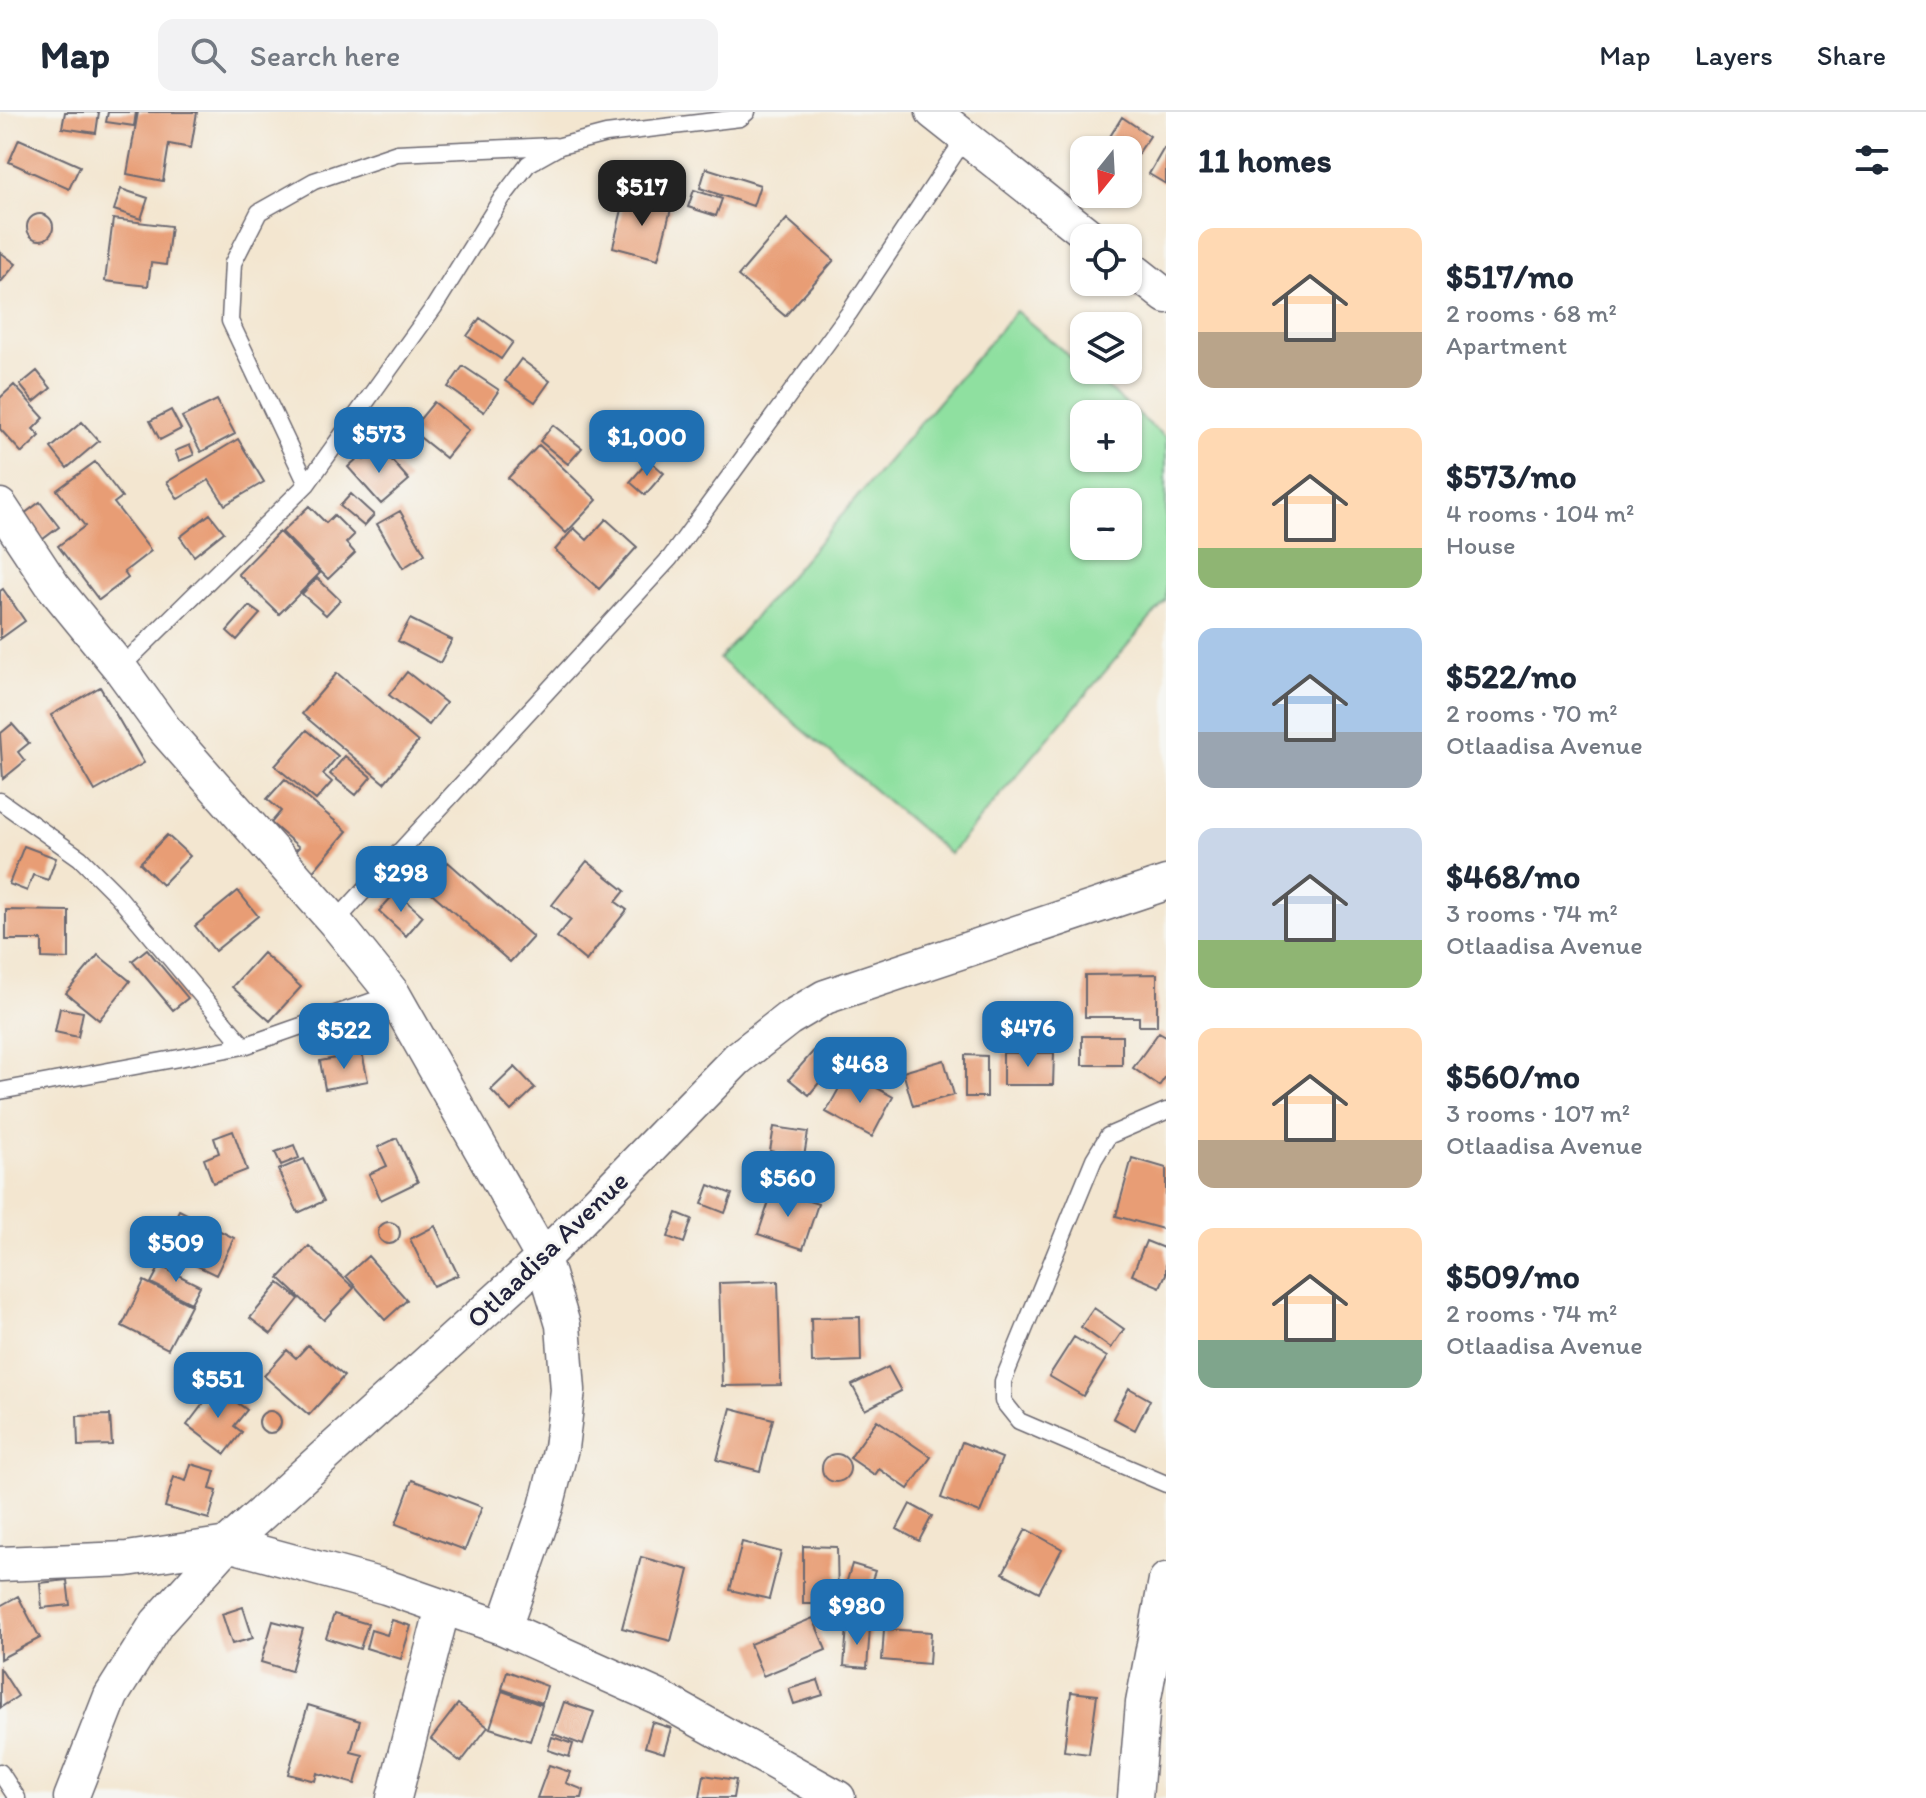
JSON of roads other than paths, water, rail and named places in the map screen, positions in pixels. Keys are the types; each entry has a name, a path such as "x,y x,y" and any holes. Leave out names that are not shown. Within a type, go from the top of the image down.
{"street":[{"path":"933,112 1074,224"},
{"path":"1142,277 1166,296"},
{"path":"0,506 53,586 120,668 165,730 335,922 393,994 543,1258 563,1325 568,1390 561,1448 546,1507 504,1628"},
{"name":"Otlaadisa Avenue","path":"71,1798 111,1696 157,1623 228,1544 543,1258 737,1059 788,1019 825,997 1166,883"},
{"path":"0,1564 127,1559 228,1544 386,1587 504,1628 658,1697 792,1784 838,1798"},
{"path":"1135,1798 1143,1703 1166,1580"},
{"path":"394,1798 443,1607"}],"lane":[{"path":"307,484 230,321 233,263 259,212 314,181 397,153 560,146 606,134 740,118 747,112"},
{"path":"335,922 670,558 849,313 965,138"},
{"path":"120,668 307,484 434,307 502,198 528,164 560,146"},
{"path":"0,801 80,858 116,894 244,1046"},
{"path":"0,1091 244,1046 393,994"},
{"path":"1166,1111 1108,1136 1094,1159 1003,1381 1003,1401 1019,1421 1166,1484"},
{"path":"0,1772 17,1798"}]}
